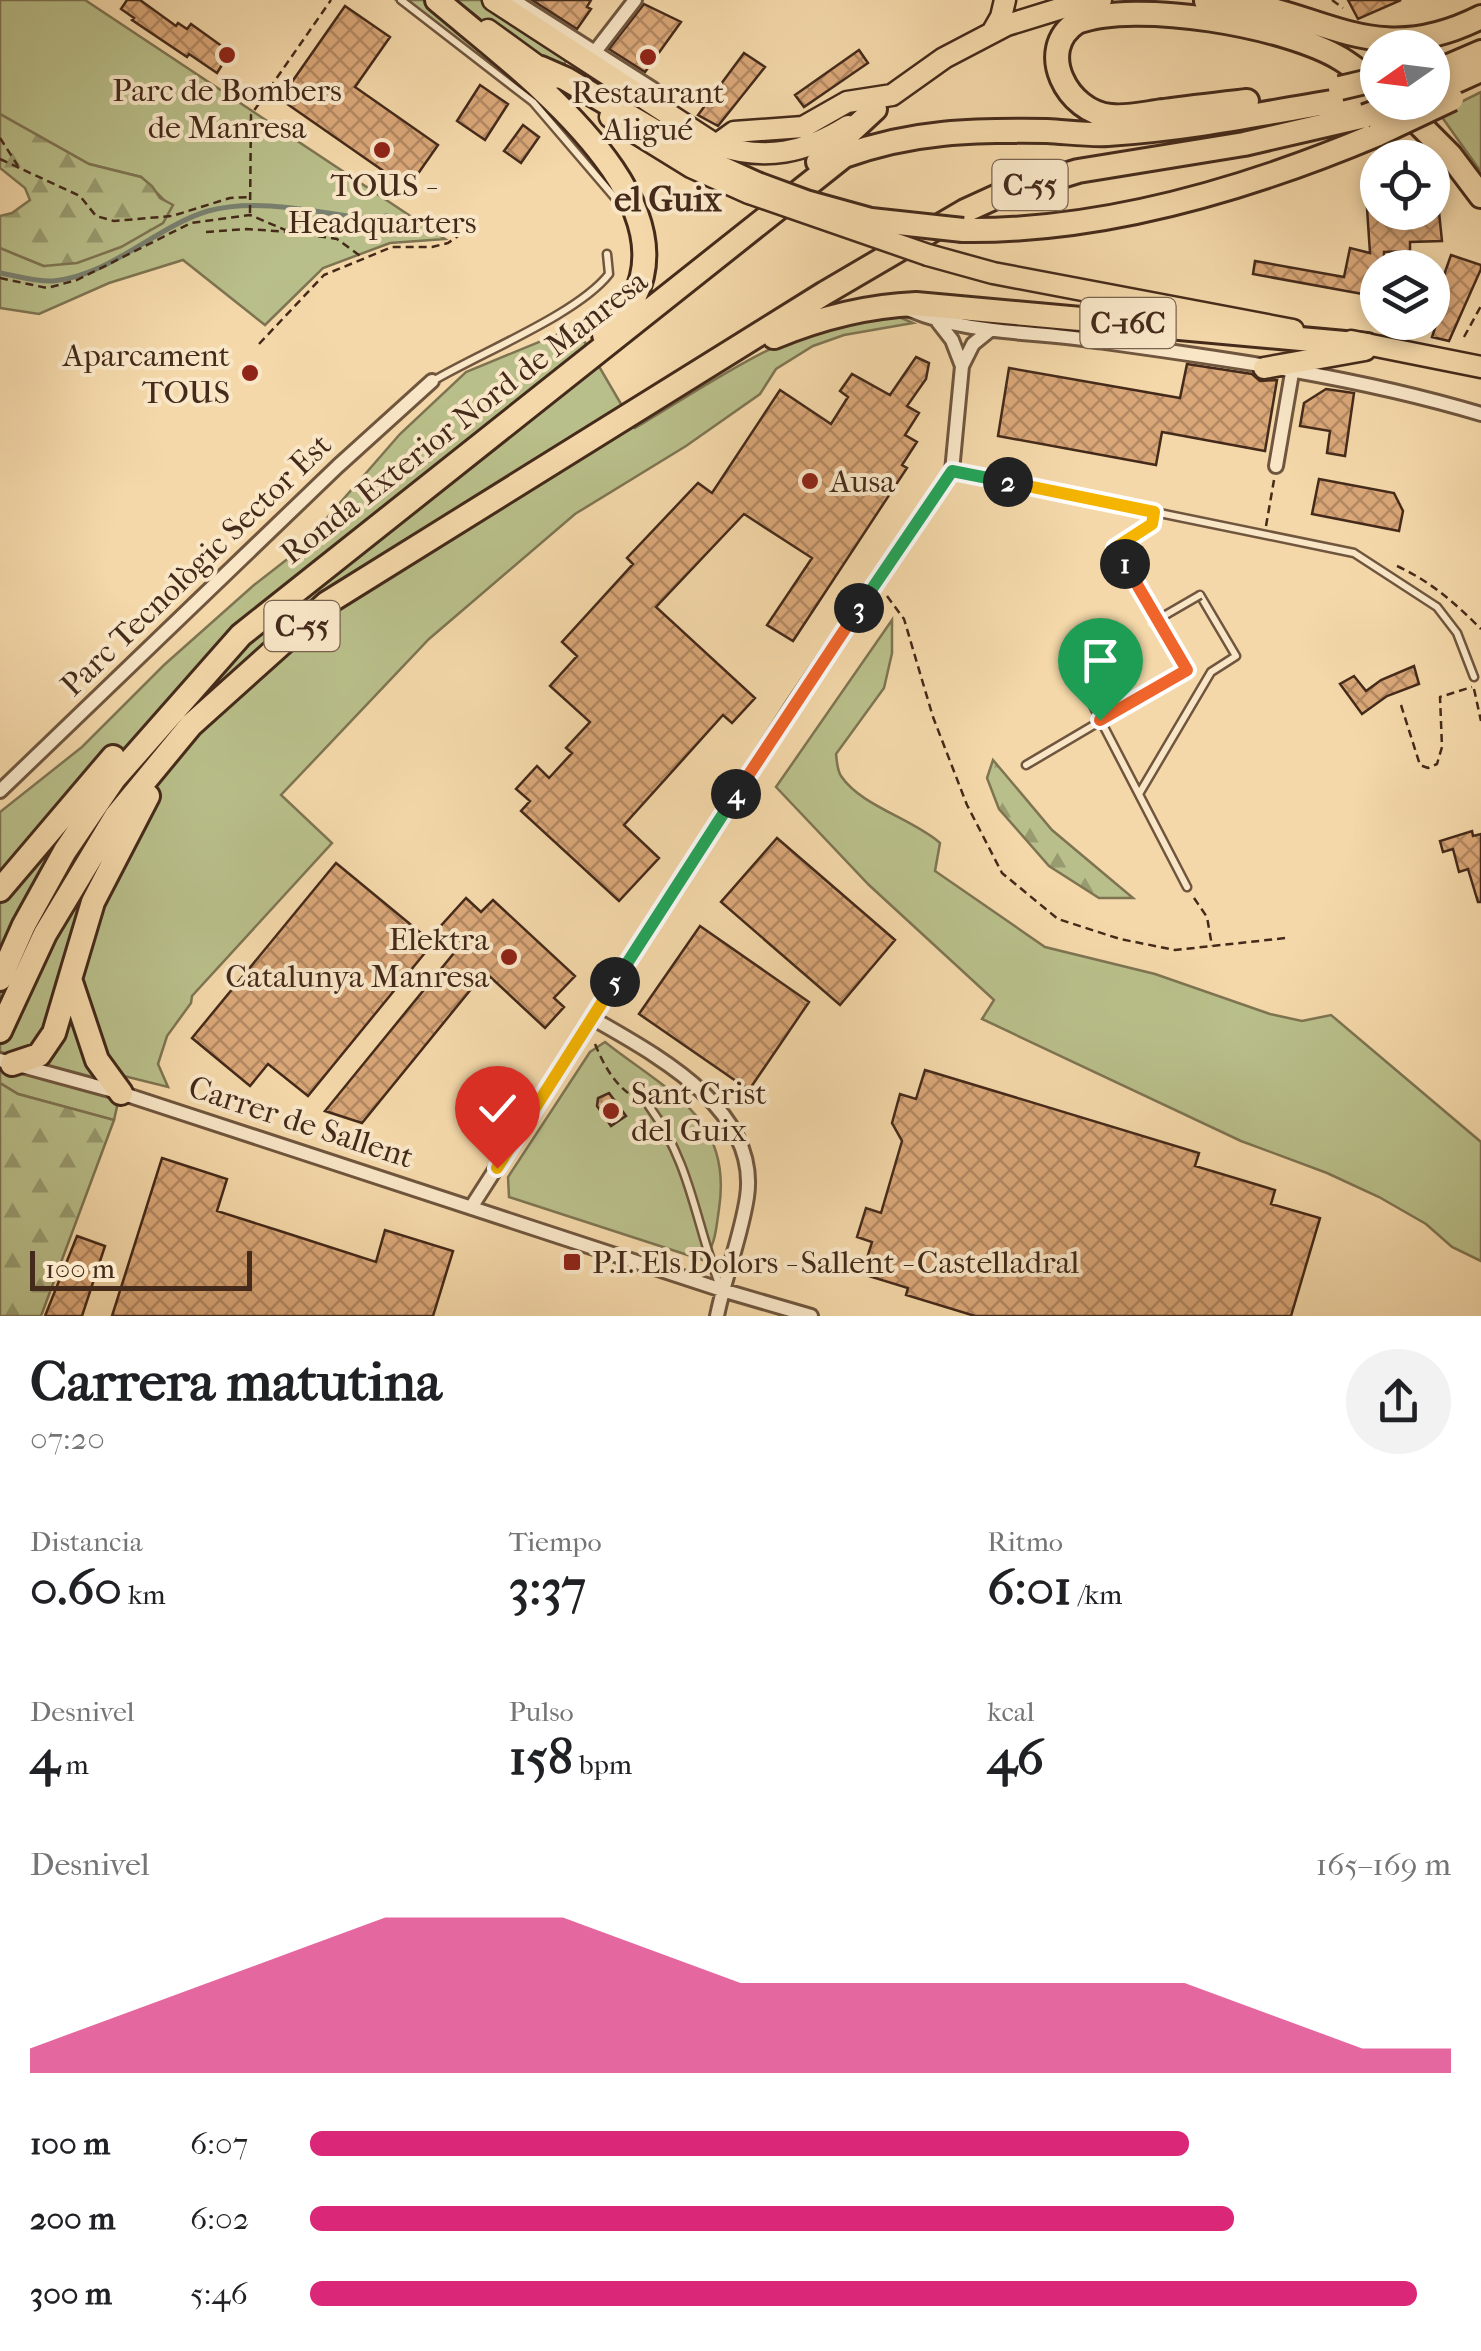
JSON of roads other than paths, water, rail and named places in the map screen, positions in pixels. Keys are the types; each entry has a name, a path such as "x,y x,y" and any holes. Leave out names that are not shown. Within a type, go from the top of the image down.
{"highway":[{"path":"439,0 558,103 615,173 640,225 642,267 630,304 620,318 540,385 507,426"},
{"path":"1203,0 1230,0 1340,31 1392,40 1431,36 1481,17"},
{"path":"1358,109 1111,116 1084,109 1075,102 1061,80 1059,58 1071,27 1092,14 1125,8 1174,8 1220,14 1309,44 1360,71"},
{"path":"1450,71 1481,49"},
{"path":"541,68 753,188 871,220 962,230 1035,228 1121,214 1270,175 1360,106"},
{"path":"1450,76 1481,70"},
{"path":"1450,80 1481,83"},
{"path":"728,246 884,102"},
{"name":"C-55","path":"728,246 844,156 881,142 921,134 1103,135 1358,109"},
{"name":"C-55","path":"734,353 841,284 965,211 1000,196 1078,172 1244,144 1358,109"},
{"path":"1417,120 1481,196"},
{"name":"Ronda Exterior Nord de Manresa","path":"0,979 49,880 103,794 241,635 728,246"},
{"name":"C-16C","path":"734,353 811,322 889,306 968,307 1374,346"},
{"name":"Ronda Exterior Nord de Manresa","path":"0,1031 45,934 116,816 191,725 327,603 734,353"},
{"path":"0,890 180,679 241,635"},
{"path":"6,1062 39,1055 54,1033 93,902 132,823 191,725"},
{"path":"70,979 96,1060 121,1093"}],"main road":[{"path":"439,0 541,68"},
{"path":"493,0 716,145 754,155 793,152 819,143 944,58 993,31 1026,17 1098,0"},
{"path":"993,31 1005,0"},
{"path":"1203,0 1318,38 1360,69"},
{"path":"716,145 749,126 803,127 847,102 884,102"},
{"path":"1431,120 1458,148 1481,181"},
{"name":"C-16C","path":"753,188 928,255 993,273 1481,367"},
{"path":"1264,368 1374,346"}],"street":[{"path":"513,0 652,89"},
{"path":"594,53 635,0"},
{"path":"889,306 906,308 938,322 989,331 1050,334 1264,368 1434,400 1481,414"},
{"path":"938,322 952,340 962,366"},
{"path":"472,1206 793,705 952,471 962,366 973,344 989,331"},
{"path":"1276,466 1292,373"},
{"name":"Parc Tecnològic Sector Est","path":"0,790 338,466 432,382"},
{"path":"952,471 1149,511"},
{"path":"592,1018 662,1059 713,1100 739,1142 748,1166 748,1196 717,1316"},
{"name":"Carrer de Sallent","path":"6,1062 121,1093 472,1206 482,1213 811,1316"}],"lane":[{"path":"401,0 533,102 640,225"},
{"path":"432,382 600,286 609,274 607,254"},
{"path":"1026,765 1187,670 1115,548 1152,524 1149,511 1354,553 1437,607 1457,633 1474,677"},
{"path":"1139,794 1210,672 1236,656 1200,596 1150,624"},
{"path":"1089,698 1187,887"},
{"path":"649,1106 684,1165 705,1248 722,1290"}],"waterway":[{"path":"0,273 47,281 74,277 113,261 188,218 227,207 289,208 370,219 387,216"}],"place":[{"name":"Parc de Bombers de Manresa","path":"227,55"},
{"name":"Restaurant Aligué","path":"648,57"},
{"name":"TOUS - Headquarters","path":"382,150"},
{"name":"Aparcament TOUS","path":"250,373"},
{"name":"Ausa","path":"810,481"},
{"name":"Elektra Catalunya Manresa","path":"509,957"},
{"name":"Sant Crist del Guix","path":"611,1111"},
{"name":"P.I. Els Dolors - Sallent - Castelladral","path":"572,1262"}],"district":[{"name":"el Guix","path":"668,199"}]}
